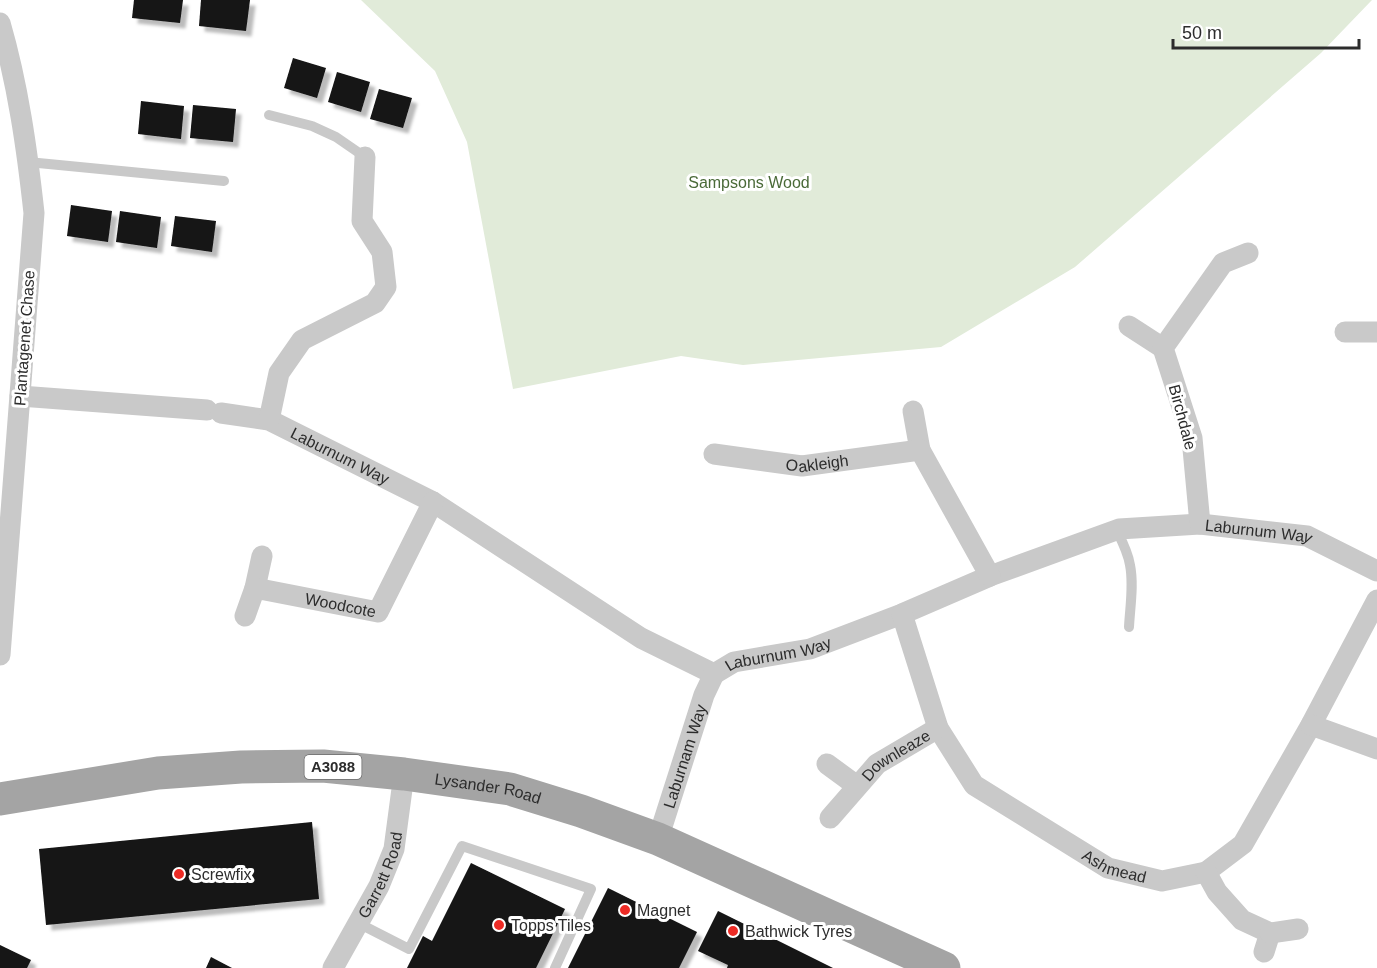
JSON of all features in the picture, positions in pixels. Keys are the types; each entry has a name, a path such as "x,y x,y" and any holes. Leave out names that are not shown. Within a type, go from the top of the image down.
{"main road":[{"name":"Lysander Road","path":"0,800 158,773 242,767 324,766 404,774 510,789 581,811 658,839 944,968"}],"street":[{"name":"Plantagenet Chase","path":"0,23 6,63 28,162 34,213 0,655"},
{"path":"269,420 279,373 302,340 375,303 386,287 382,252 363,221 365,157"},
{"path":"1130,326 1162,348 1223,263 1248,253"},
{"path":"1344,332 1377,332"},
{"name":"Birchdale","path":"1162,348 1192,438 1200,524"},
{"name":"Laburnum Way","path":"20,396 214,412 269,420 433,502 641,638 714,674 734,662 810,649 902,614 990,576 1116,529 1200,524 1307,536 1377,571"},
{"path":"913,411 920,450 990,576"},
{"name":"Oakleigh","path":"714,454 802,466 920,450"},
{"name":"Woodcote","path":"255,588 378,612 433,502"},
{"path":"245,616 255,588 262,556"},
{"name":"Ashmead","path":"902,614 938,728 974,785 1108,868 1162,881 1206,872 1243,844 1311,725 1377,600"},
{"name":"Laburnam Way","path":"658,839 704,695 714,674"},
{"path":"1311,725 1377,749"},
{"name":"Downleaze","path":"830,818 877,764 938,728"},
{"name":"Downleaze","path":"827,764 857,786"},
{"name":"Garrett Road","path":"333,968 379,886 394,849 404,774"},
{"path":"1206,872 1217,892 1267,943 1298,929"}],"lane":[{"path":"269,115 312,126 336,137 365,157"},
{"path":"28,162 224,181"},
{"path":"1116,529 1127,552 1130,567 1129,627"},
{"path":"358,923 409,949 462,846 591,889 555,968"}],"green space":[{"name":"Sampsons Wood","path":"361,0 1372,0 1321,53 1075,267 941,347 743,365 681,356 513,389 467,142 435,71"}],"building":[{"path":"134,0 183,0 180,23 132,18"},
{"path":"201,0 250,0 246,31 199,26"},
{"path":"293,58 326,68 317,98 284,88"},
{"path":"337,72 370,82 361,112 328,102"},
{"path":"379,89 412,98 403,128 370,119"},
{"path":"141,101 184,106 181,139 138,134"},
{"path":"193,105 236,109 233,142 190,138"},
{"path":"71,205 112,211 108,242 67,236"},
{"path":"120,211 161,217 157,248 116,242"},
{"path":"175,216 216,221 212,252 171,246"},
{"name":"Screwfix","path":"312,822 319,899 46,925 39,849"},
{"name":"Topps Tiles","path":"471,863 565,909 536,968 407,968 423,936 432,941"},
{"name":"Magnet","path":"608,888 697,932 679,968 568,968"},
{"name":"Bathwick Tyres","path":"718,911 833,968 727,968 728,965 698,951"},
{"path":"0,945 31,960 27,968 0,968"},
{"path":"211,957 232,968 206,968"}],"place":[{"name":"Screwfix","path":"179,874"},
{"name":"Magnet","path":"625,910"},
{"name":"Topps Tiles","path":"499,925"},
{"name":"Bathwick Tyres","path":"733,931"}]}
